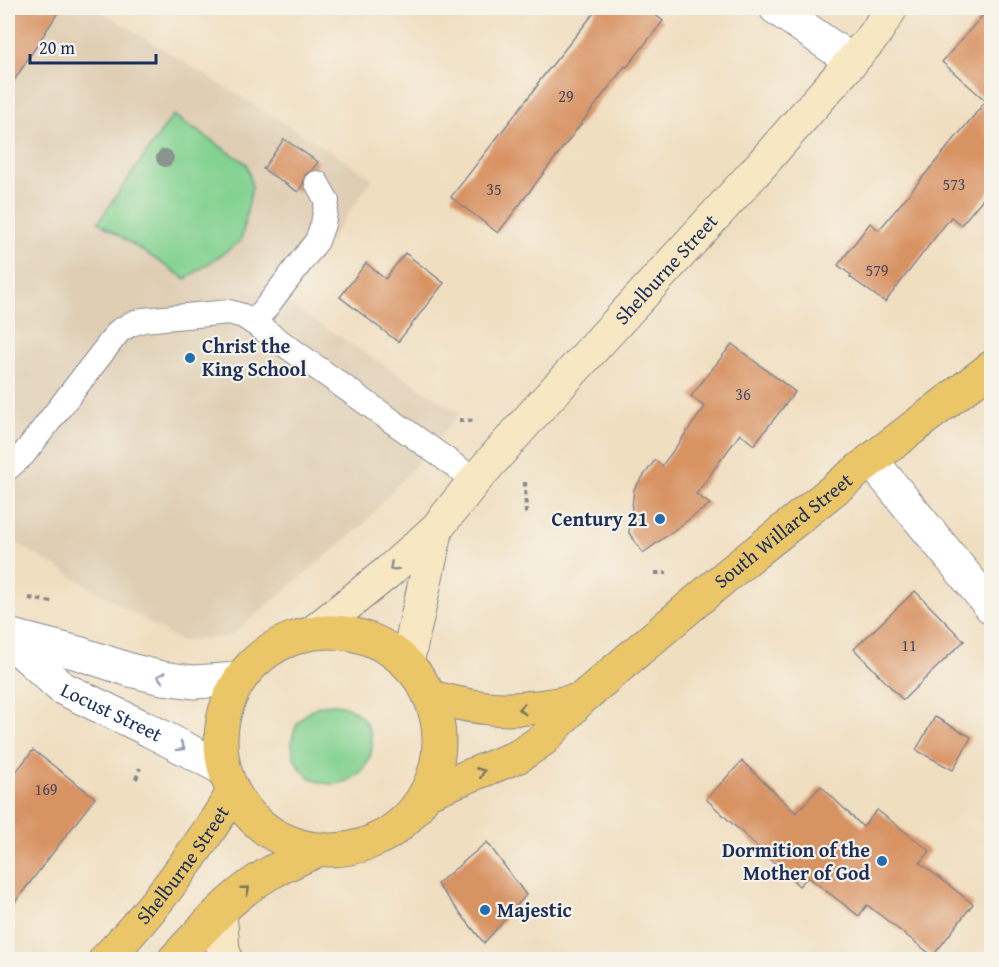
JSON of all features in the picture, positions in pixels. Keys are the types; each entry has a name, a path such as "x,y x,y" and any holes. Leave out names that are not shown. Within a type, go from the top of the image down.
{"main road":[{"name":"Shelburne Street","path":"316,630 345,631 389,648 407,663 429,696 438,723 435,770 426,793 413,812 393,831 369,845 340,851 300,846 270,832 249,814 228,781 220,742 222,721 228,701 240,679 250,667 284,642 316,630 388,572 437,528 475,480 536,411 754,173 852,61 883,21 903,8"},
{"name":"South Willard Street","path":"426,793 519,756 544,739 580,700 725,577 992,367"},
{"name":"Shelburne Street","path":"407,663 437,528"},
{"name":"South Willard Street","path":"429,696 462,706 507,710 543,707 580,700"},
{"name":"Shelburne Street","path":"119,955 208,835 228,781"},
{"name":"Shelburne Street","path":"174,960 220,912 246,889 269,873 320,849"},
{"path":"220,912 226,960"}],"street":[{"path":"776,8 852,61"},
{"path":"871,460 992,608"},
{"name":"Locust Street","path":"8,637 78,653 162,678 194,682 240,679"},
{"name":"Locust Street","path":"8,637 62,688 168,739 228,781"}],"lane":[{"path":"254,323 316,241 323,224 327,201 317,183"},
{"path":"8,468 23,455 119,331 143,320 229,312 243,316 254,323 475,480"}],"shaded area":[{"name":"Christ the King School","path":"8,8 96,8 373,178 286,303 460,413 363,525 230,636 180,641 8,538"}],"green space":[{"path":"173,115 247,164 252,187 241,241 186,279 98,222"},
{"path":"332,704 347,707 360,716 369,729 372,744 369,759 360,772 347,781 332,784 317,781 304,772 295,759 292,744 295,729 304,716 317,707"}],"building":[{"path":"8,8 61,8 8,90"},
{"path":"598,8 646,8 663,21 627,67 625,66 498,233 451,197"},
{"path":"989,8 992,8 992,188 961,225 951,217 885,302 850,277 851,275 838,265 870,223 879,230 986,101 942,62"},
{"path":"284,139 318,162 305,175 298,192 263,169"},
{"path":"405,253 444,283 398,342 340,297 366,263 385,279"},
{"path":"732,344 795,392 754,445 740,434 696,494 710,504 643,553 629,533 634,489 655,460 662,466 705,407 691,396"},
{"path":"915,591 964,641 903,700 854,649"},
{"path":"935,717 971,737 953,770 916,750"},
{"path":"33,750 95,798 8,911 8,782"},
{"name":"Dormition of the Mother of God","path":"742,761 796,813 821,786 863,827 877,810 930,851 920,863 973,904 933,956 867,905 859,916 808,877 799,886 706,799"},
{"name":"Majestic","path":"487,842 526,895 484,943 437,884"}],"place":[{"name":"Christ the King School","path":"190,358"},
{"name":"Century 21","path":"660,519"},
{"name":"Dormition of the Mother of God","path":"882,861"},
{"name":"Majestic","path":"485,910"}]}
